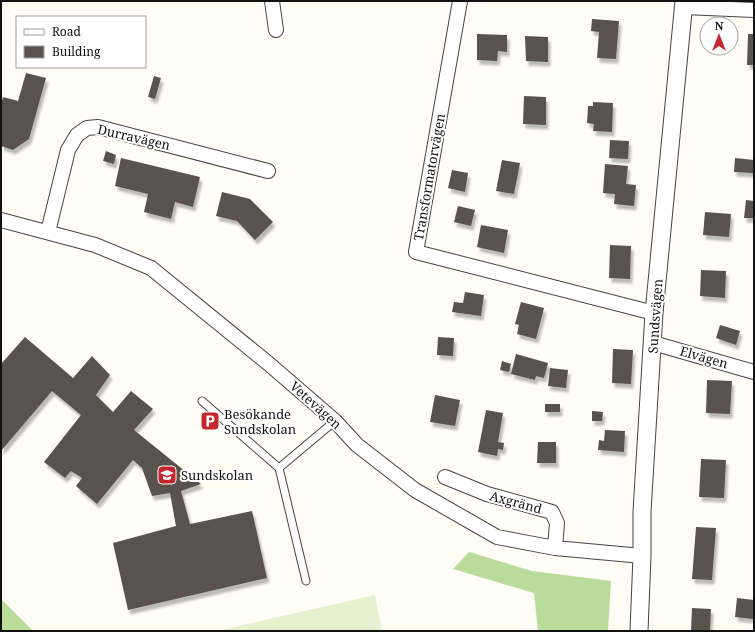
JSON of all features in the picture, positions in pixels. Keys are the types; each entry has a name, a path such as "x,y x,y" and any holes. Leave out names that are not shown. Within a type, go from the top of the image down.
{"street":[{"path":"272,1 276,30"},
{"name":"Transformatorvägen","path":"460,1 416,252 654,313"},
{"path":"683,4 754,10"},
{"name":"Sundsvägen","path":"639,631 642,512 654,313 683,4"},
{"name":"Durravägen","path":"48,232 68,150 77,136 87,128 98,127 268,171"},
{"name":"Vetevägen","path":"1,220 96,245 151,268 269,364 335,421 357,445 415,490 483,530 497,537 555,548 642,556"},
{"name":"Elvägen","path":"653,343 754,372"},
{"name":"Axgränd","path":"445,477 487,494 552,512 557,523 555,548"}],"lane":[{"path":"202,401 279,468 306,581"},
{"path":"279,468 335,421"}],"green space":[{"path":"469,552 532,571 611,581 608,631 538,631 534,593 453,569"},
{"path":"375,595 382,631 217,631"},
{"path":"1,599 33,631 1,631"}],"building":[{"path":"592,19 619,21 616,59 597,58 599,32 591,31"},
{"path":"477,34 507,35 507,52 498,51 497,61 477,60"},
{"path":"748,34 754,34 754,65 747,65"},
{"path":"525,36 548,37 548,62 526,61"},
{"path":"26,73 46,78 29,139 13,150 1,146 1,105 3,97 18,101"},
{"path":"154,76 161,78 155,99 148,97"},
{"path":"524,96 546,97 546,125 523,124"},
{"path":"593,102 613,103 612,132 593,131 594,124 587,123 588,106 593,106"},
{"path":"610,140 629,141 628,159 609,158"},
{"path":"106,151 116,155 114,164 103,161"},
{"path":"121,158 200,177 193,207 175,202 171,219 144,212 148,194 115,186"},
{"path":"735,158 754,160 754,173 734,172"},
{"path":"502,160 520,163 514,194 496,191"},
{"path":"605,164 628,166 626,184 636,185 634,206 614,204 615,194 603,193"},
{"path":"452,170 468,173 465,192 448,188"},
{"path":"222,192 250,199 273,222 255,240 237,221 216,216"},
{"path":"746,200 754,201 754,218 744,218"},
{"path":"458,206 475,210 471,226 454,222"},
{"path":"705,212 731,214 729,237 703,235"},
{"path":"481,225 508,230 504,253 477,247"},
{"path":"610,245 631,246 630,279 609,278"},
{"path":"701,270 726,271 725,298 700,296"},
{"path":"465,292 484,295 481,316 452,312 454,302 463,303"},
{"path":"521,302 544,308 536,339 517,334 519,325 515,324"},
{"path":"720,325 740,331 736,345 716,338"},
{"name":"Sundskolan","path":"25,337 73,378 92,356 110,375 96,395 113,412 131,391 153,409 134,430 201,484 181,491 190,524 252,511 267,578 128,610 113,543 176,526 170,493 152,496 142,468 133,460 97,504 76,486 82,478 71,471 65,478 44,462 81,415 52,391 1,451 1,364"},
{"path":"438,337 454,338 453,356 437,355"},
{"path":"613,349 633,350 631,384 612,383"},
{"path":"516,354 548,363 544,378 536,376 535,380 511,374"},
{"path":"502,361 511,364 509,372 500,370"},
{"path":"550,368 568,370 566,388 548,386"},
{"path":"707,380 732,381 730,414 706,413"},
{"path":"435,395 460,400 455,426 430,422"},
{"path":"545,404 560,404 560,412 545,412"},
{"path":"486,410 503,413 498,442 504,443 503,450 498,449 497,456 478,452"},
{"path":"592,411 603,412 602,421 592,421"},
{"path":"605,430 625,431 624,452 598,450 599,440 604,441"},
{"path":"538,442 556,442 556,463 537,463"},
{"path":"701,459 726,460 724,498 699,497"},
{"path":"696,527 716,528 712,580 692,579"},
{"path":"737,598 754,600 753,619 735,617"},
{"path":"692,608 711,609 710,631 691,631"}],"place":[{"name":"Besökande Sundskolan","path":"210,421"},
{"name":"Sundskolan","path":"167,475"}]}
